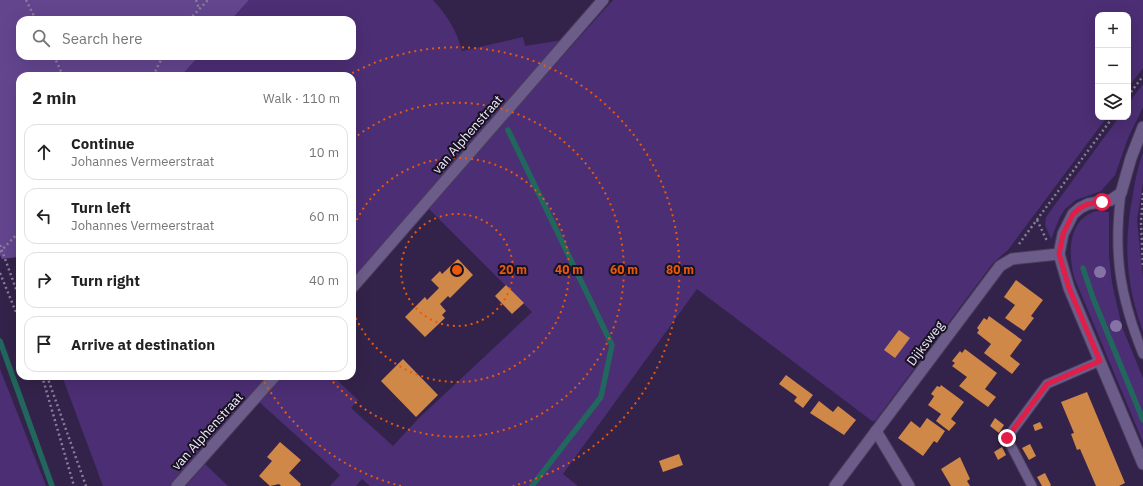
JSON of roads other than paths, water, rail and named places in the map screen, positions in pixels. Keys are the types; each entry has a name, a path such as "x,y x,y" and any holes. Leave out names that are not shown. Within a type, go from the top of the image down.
{"street":[{"name":"van Alphenstraat","path":"356,283 603,0"},
{"path":"1143,127 1131,158 1121,193 1111,200 1088,204 1073,214 1063,234 1059,254 1069,288 1143,464"},
{"name":"Dijksweg","path":"835,486 1000,266 1006,262 1030,256 1059,254"},
{"name":"van Alphenstraat","path":"177,486 271,380"},
{"path":"876,431 909,486"}],"lane":[{"path":"1121,193 1118,214 1118,254 1122,292 1129,318 1143,354"},
{"path":"1032,486 1007,438 1047,384 1100,361"}],"waterway":[{"path":"508,130 612,345 601,397 532,486"},
{"path":"1083,268 1093,298 1143,420"},
{"path":"0,341 52,486"}]}
